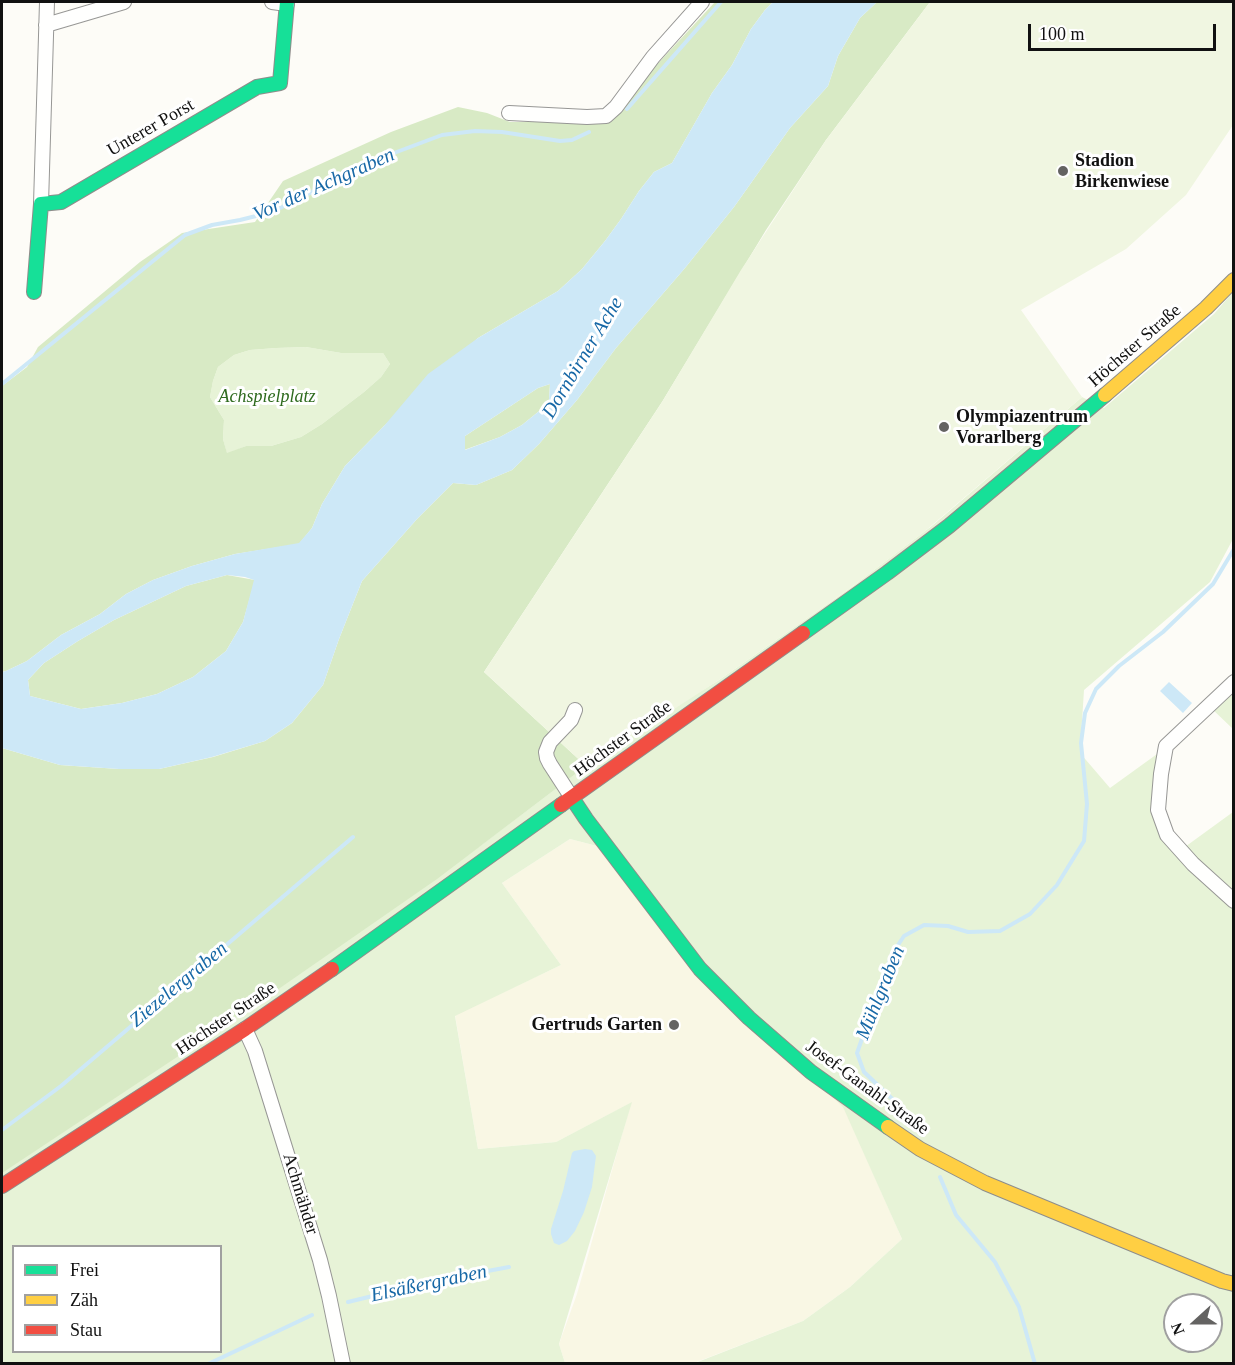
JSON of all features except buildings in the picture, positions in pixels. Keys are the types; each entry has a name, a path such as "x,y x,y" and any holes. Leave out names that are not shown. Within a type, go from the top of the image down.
{"main road":[{"name":"Unterer Porst","path":"41,204 61,202 257,87 280,83 287,3"},
{"path":"34,292 41,204"},
{"name":"Höchster Straße","path":"2,1186 245,1029 362,948 887,573 949,526 1119,384 1206,308 1233,280"},
{"name":"Josef-Ganahl-Straße","path":"572,798 700,969 749,1018 811,1072 920,1149 985,1183 1233,1284"}],"street":[{"path":"41,204 47,2"},
{"path":"46,25 124,2"},
{"path":"272,2 287,3"},
{"path":"509,113 606,116 653,57 702,2"},
{"path":"1233,682 1166,746 1158,810 1167,835 1193,864 1233,901"},
{"path":"572,798 550,764 546,752 550,742 571,720 575,710"},
{"name":"Achmähder","path":"245,1029 255,1051 320,1260 343,1364"}],"shaded area":[{"path":"570,839 601,847 725,998 844,1107 902,1239 850,1287 803,1321 694,1363 565,1363 559,1344 577,1294 631,1103 556,1142 478,1149 455,1015 561,965 502,883"}],"green space":[{"path":"715,2 773,2 751,29 732,65 712,93 672,163 654,172 582,269 558,291 478,338 384,426 345,466 322,504 312,528 299,544 235,554 153,580 126,594 100,614 61,635 27,661 2,672 2,386 27,367 38,347 140,262 182,233 255,222 283,181 391,132 458,107 487,113 510,122 611,122 649,73","holes":["306,347 341,353 383,353 390,364 381,377 364,392 301,437 271,446 246,446 227,453 223,439 224,420 210,397 218,367 234,355 250,350"]},
{"path":"877,2 930,2 826,140 766,230 662,402 484,672 586,766 437,879 254,1006 2,1173 2,748 60,765 159,769 213,757 265,741 292,723 323,685 362,581 417,519 453,483 476,485 512,470 539,444 734,207 790,128 828,86 838,56 860,18"},
{"path":"930,2 1233,2 1233,125 1186,195 1126,249 1021,310 1082,397 924,532 853,586 719,680 586,766 484,672 662,402 741,270 826,140"},
{"path":"1233,292 1233,539 1210,582 1084,690 1080,753 1110,788 1164,749 1157,810 1178,852 1233,812 1233,1363 695,1363 803,1321 850,1287 902,1239 843,1107 725,998 601,847 570,839 502,883 561,965 455,1016 478,1149 556,1142 632,1102 559,1344 565,1363 2,1364 2,1161 236,1018 484,843 629,735 719,680 853,586 933,525 1082,397 1104,408 1214,314"},
{"name":"Achspielplatz","path":"306,347 341,353 383,353 390,364 381,377 364,392 301,437 271,446 246,446 227,454 223,439 224,420 210,397 218,367 234,355 250,350"},
{"path":"550,384 549,400 522,425 500,437 464,450 465,436 538,388"},
{"path":"227,575 255,580 243,622 226,651 193,677 157,694 122,703 81,709 30,696 28,680 44,663 78,641 114,620 186,586"},
{"path":"1233,688 1233,729 1211,708"}],"water":[{"name":"Dornbirner Ache","path":"773,2 877,2 860,18 838,56 828,86 790,128 734,207 539,444 512,470 476,485 453,483 417,519 362,581 323,685 292,723 265,741 212,757 159,769 60,765 2,748 2,672 27,661 61,635 100,614 126,594 153,580 235,554 299,543 312,528 322,504 345,466 384,426 428,374 478,338 558,291 582,269 654,172 672,163 712,93 765,10","holes":["550,384 549,400 522,425 500,437 465,450 465,436 538,388","227,575 254,580 243,622 226,651 193,677 157,694 122,703 81,709 30,696 28,680 44,663 78,641 114,620 186,586"]},
{"path":"1169,682 1192,703 1183,713 1160,691"},
{"path":"585,1149 592,1150 596,1156 592,1187 575,1231 567,1241 559,1245 554,1243 551,1229 572,1153"}],"waterway":[{"name":"Vor der Achgraben","path":"627,109 721,2"},
{"name":"Vor der Achgraben","path":"2,384 185,235 212,225 272,212 378,159 442,135 475,131 502,132 560,141 572,140 589,132"},
{"name":"Mühlgraben","path":"923,1135 904,1110 864,1072 857,1053 892,954 904,936 924,925 948,926 968,932 1000,931 1030,914 1057,885 1084,841 1087,804 1081,743 1085,713 1096,689 1119,666 1163,632 1213,584 1234,549"},
{"name":"Ziezelergraben","path":"2,1130 61,1086 353,837"},
{"name":"Mühlgraben","path":"940,1177 956,1215 995,1262 1019,1307 1035,1364"},
{"name":"Elsäßergraben","path":"348,1302 434,1281 509,1267"},
{"name":"Elsäßergraben","path":"208,1364 312,1315"}],"traffic: fast":[{"path":"34,292 41,204 61,202 257,87 280,83 287,2"},
{"path":"803,633 949,526 1105,395"},
{"path":"572,798 700,969 749,1018 811,1072 888,1127"},
{"path":"332,969 561,805"}],"traffic: slow":[{"path":"1105,395 1206,308 1234,280"},
{"path":"888,1127 920,1149 985,1183 1234,1284"}],"traffic: jam":[{"path":"561,805 803,633"},
{"path":"2,1186 245,1029 332,969"}],"place":[{"name":"Stadion Birkenwiese","path":"1063,171"},
{"name":"Olympiazentrum Vorarlberg","path":"944,427"},
{"name":"Gertruds Garten","path":"674,1025"}]}
